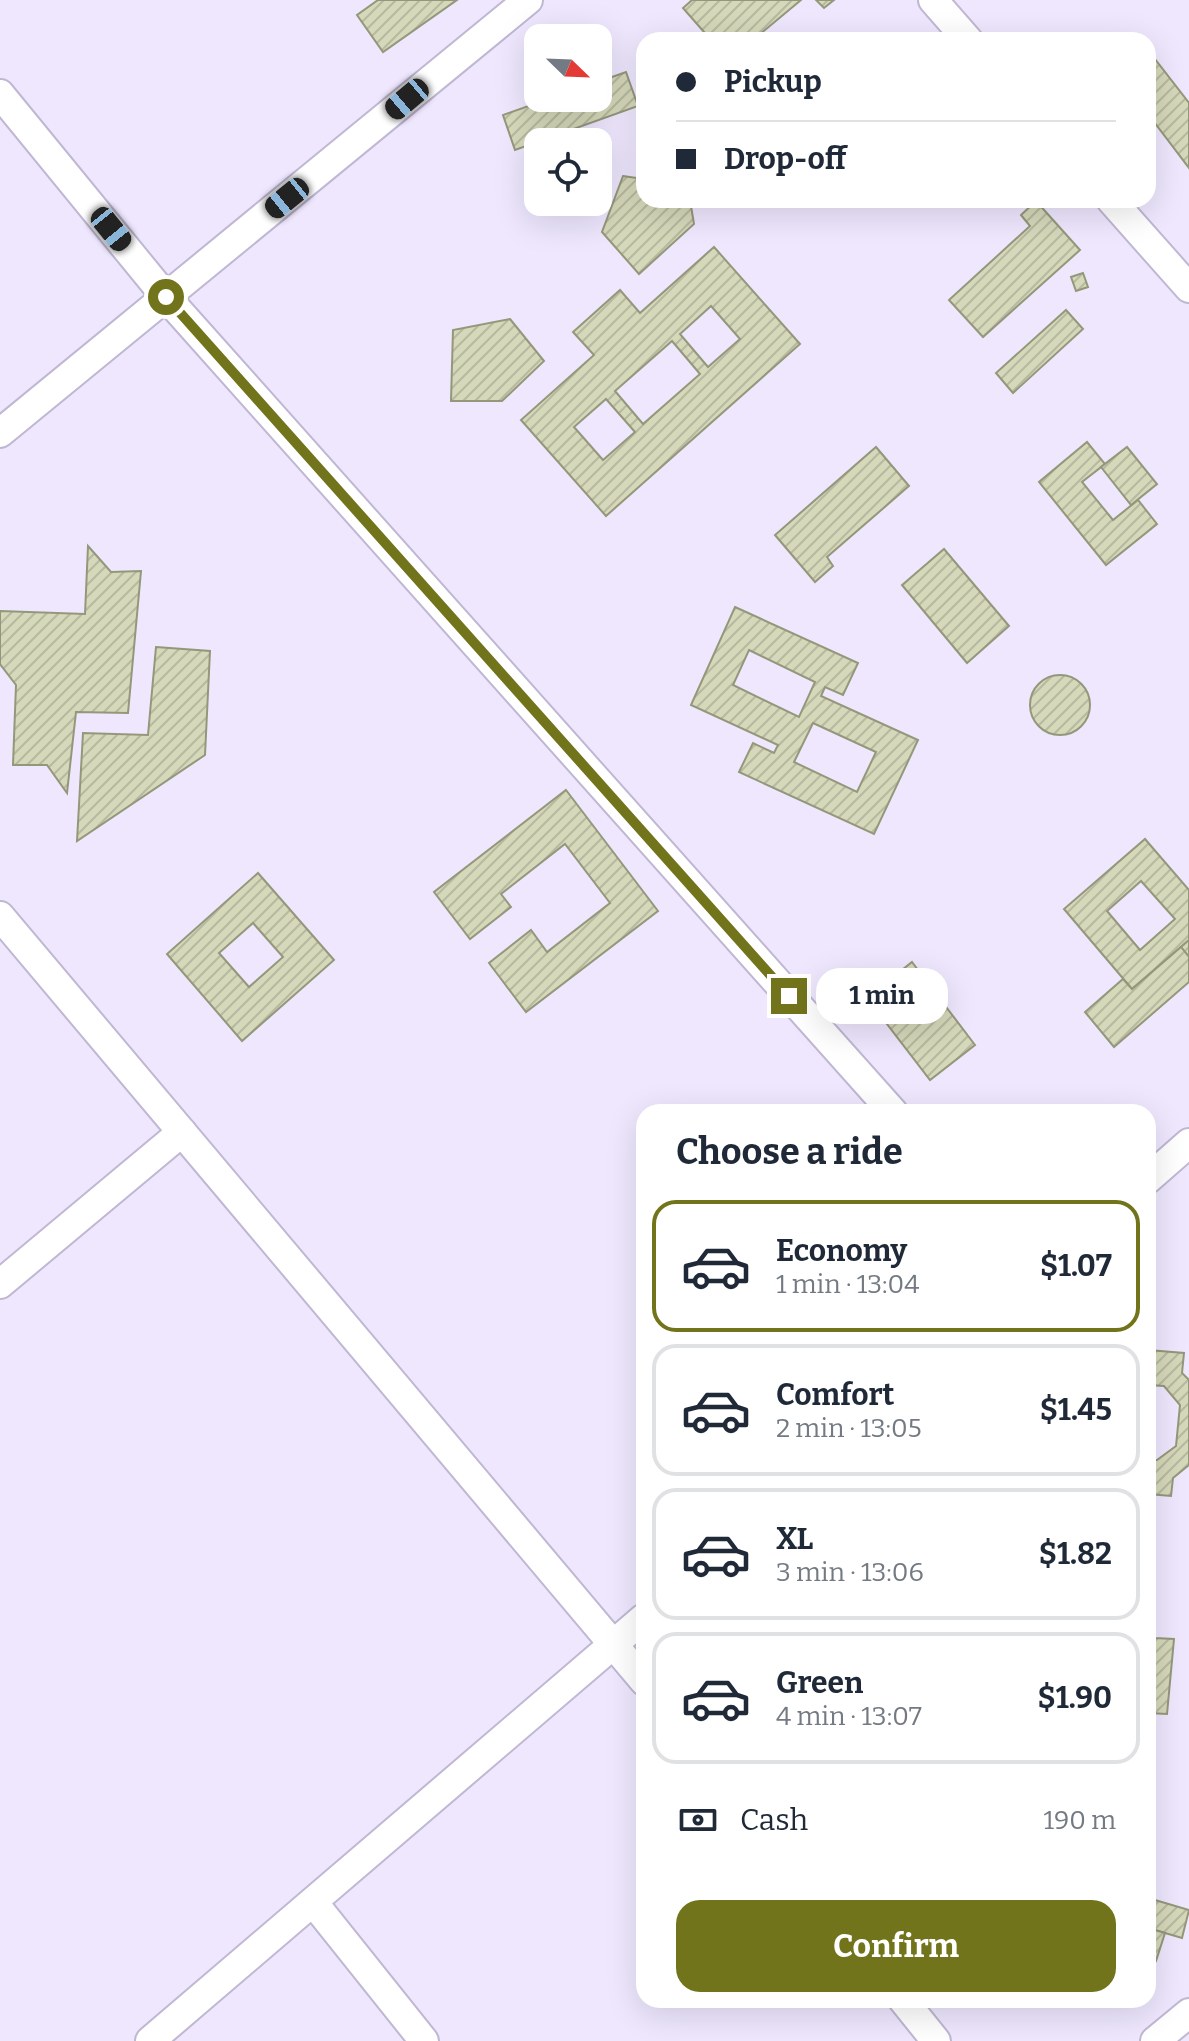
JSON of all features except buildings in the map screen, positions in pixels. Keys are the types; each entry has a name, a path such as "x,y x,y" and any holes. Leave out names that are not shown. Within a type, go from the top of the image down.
{"street":[{"path":"0,433 528,0"},
{"path":"933,0 961,32"},
{"path":"0,94 166,297 886,1104"},
{"path":"1118,208 1189,288"},
{"path":"0,916 636,1671"},
{"path":"0,1284 182,1132"},
{"path":"1156,1172 1189,1143"},
{"path":"150,2041 636,1625"},
{"path":"313,1902 424,2041"},
{"path":"909,2008 936,2041"},
{"path":"1155,2041 1189,2013"}],"route":[{"path":"166,297 789,996"}]}
